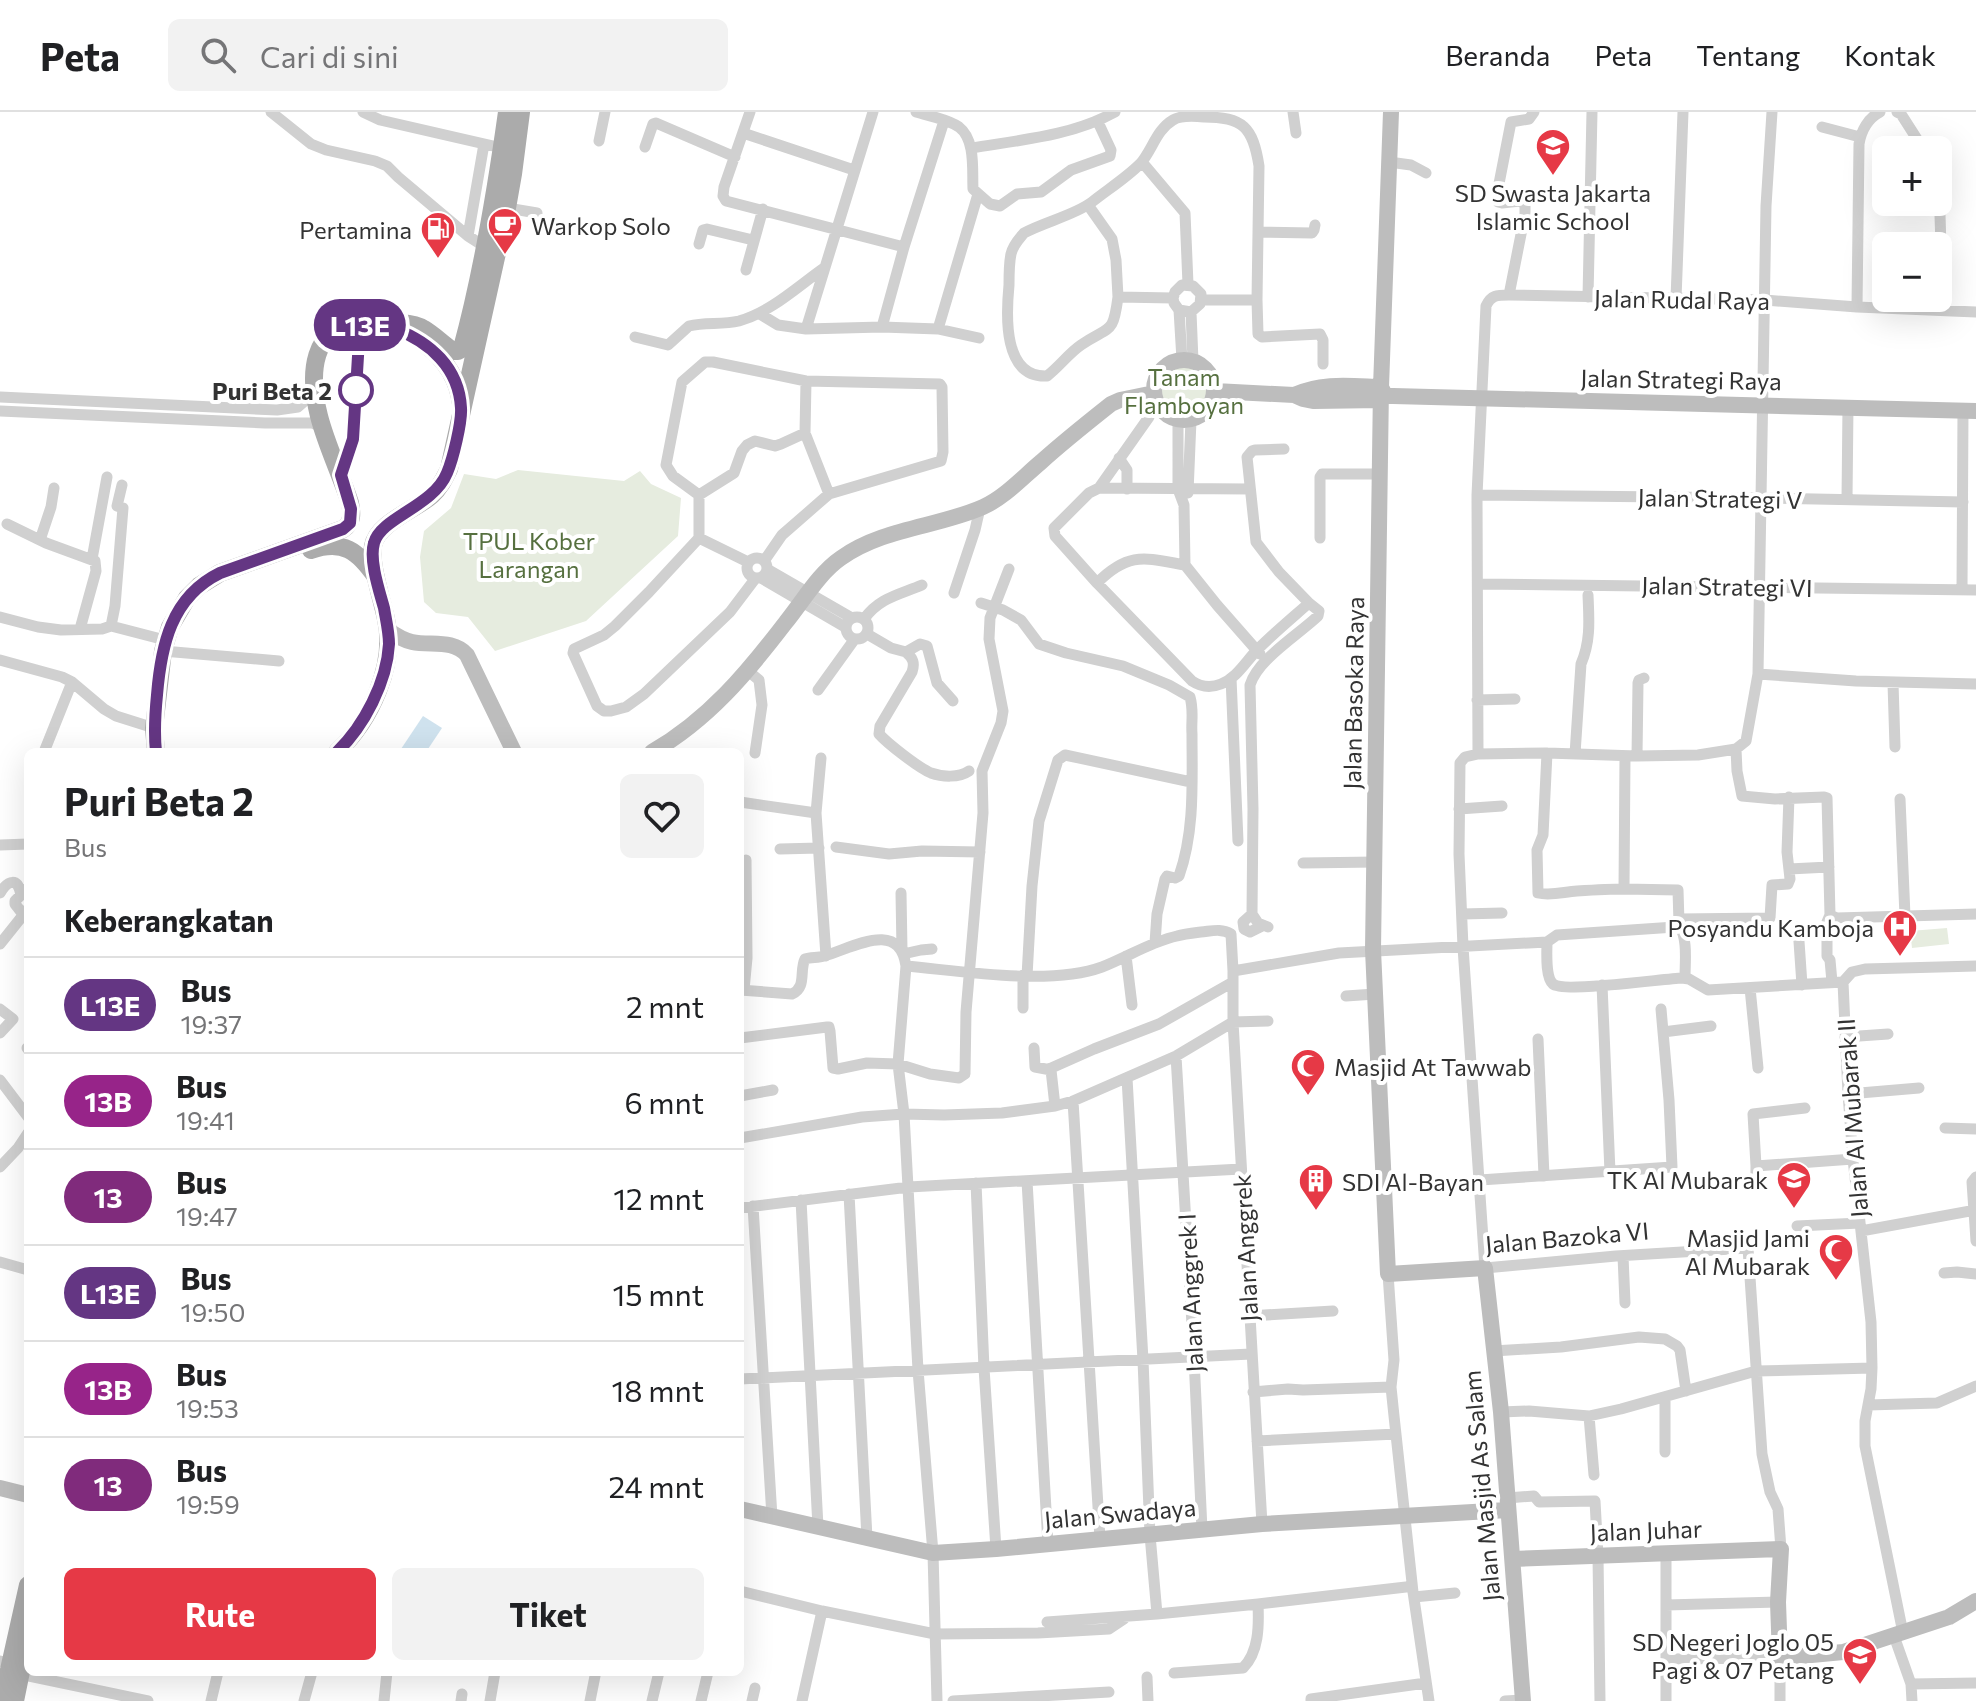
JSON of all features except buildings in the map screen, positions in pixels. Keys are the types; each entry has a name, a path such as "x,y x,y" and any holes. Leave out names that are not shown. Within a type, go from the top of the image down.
{"main road":[{"path":"490,251 493,146 507,112"},
{"path":"340,748 359,724 378,689 388,652 388,630 373,549 376,537 384,527 431,496 449,469 461,415 469,347 490,251 507,208 521,112"},
{"path":"156,748 154,728 164,645 172,621 187,598 214,576 350,523 350,503 322,427 316,391 318,353 330,334 346,325 381,323 418,326 454,352 469,347"},
{"path":"381,323 420,341 441,358 459,391 461,415"},
{"path":"172,621 195,599 221,583 321,546 338,545 352,551 376,577"},
{"path":"158,682 166,748"},
{"path":"2,1701 24,1603"},
{"path":"15,1701 10,1665 24,1645"}],"street":[{"path":"271,112 311,144 387,166 468,236 490,251"},
{"path":"363,112 380,120 493,146 468,236"},
{"path":"599,141 605,112"},
{"path":"750,112 724,187 726,201 904,247"},
{"path":"806,329 873,112"},
{"path":"916,112 962,130 971,148 973,189 990,204 1000,206 1017,194 1041,192 1071,170 1110,156 1111,150 1098,122"},
{"path":"971,148 1040,137 1098,122 1115,112"},
{"path":"1293,112 1296,133"},
{"name":"Jalan Basoka Raya","path":"1388,1274 1373,950 1380,474 1386,395 1391,112"},
{"path":"1478,754 1477,495 1486,306 1492,297 1509,295 1525,214 1525,205 1520,201 1502,203 1496,199 1511,122 1529,119 1534,112"},
{"path":"1588,297 1592,112"},
{"path":"1676,299 1683,112"},
{"path":"1485,1268 1463,947 1460,763 1465,757 1478,754 1698,755 1738,748 1747,737 1758,674 1766,206 1772,112"},
{"path":"1857,307 1860,137 1865,126 1880,112"},
{"path":"1897,112 1915,136"},
{"path":"1088,205 1112,239 1118,297 1115,321 1109,331 1080,345 1047,376 1037,376 1021,367 1010,343 1007,320 1011,254 1017,240 1024,233 1088,205 1142,162 1154,140 1174,119 1200,116 1227,117 1239,121 1251,137 1257,153 1257,300 1260,335 1320,334 1323,364"},
{"path":"882,327 944,121"},
{"path":"645,147 656,123 735,157"},
{"path":"1822,127 1860,137"},
{"path":"743,133 854,170"},
{"path":"1142,162 1185,213 1188,284"},
{"path":"1389,162 1411,165 1426,173"},
{"path":"938,329 978,194"},
{"path":"507,208 537,213"},
{"path":"746,270 763,209"},
{"path":"1258,232 1312,233 1315,225"},
{"path":"699,244 701,233 707,229 753,240"},
{"path":"635,337 668,345 689,326 718,325 760,314 824,268"},
{"path":"1188,284 1198,289 1201,300 1198,307 1185,311 1174,303 1173,298 1178,288 1188,284"},
{"name":"Jalan Rudal Raya","path":"1509,295 1765,300 1872,308"},
{"path":"1118,297 1173,298"},
{"path":"1201,300 1257,300"},
{"path":"1185,311 1187,360"},
{"name":"Jalan Rudal Raya","path":"1952,311 1976,312"},
{"path":"760,314 778,325 806,329 938,329 979,338"},
{"path":"1187,360 1202,365 1209,372 1215,391 1205,413 1184,420 1170,417 1162,411 1156,402 1154,385 1167,365 1187,360"},
{"path":"705,362 806,381 937,383 942,387 941,461 829,494 782,535 762,572 730,612 644,694 626,707 611,711 601,709 573,653 574,649 604,635 615,626 699,538 699,495 673,476 666,465 682,382 705,362"},
{"path":"806,381 805,433 829,494"},
{"path":"0,397 277,410 298,407 316,391"},
{"name":"Jalan Strategi Raya","path":"1215,391 1294,395 1313,401 1333,393 1480,398 1764,400 1848,408 1969,410"},
{"path":"660,748 697,722 727,695 829,569 845,555 878,539 991,503 1111,404 1154,393"},
{"path":"116,402 116,417"},
{"path":"234,408 235,422"},
{"path":"1847,499 1848,408"},
{"path":"277,410 278,423"},
{"path":"1962,590 1963,502 1969,410"},
{"path":"0,411 312,423 322,427"},
{"path":"1099,488 1149,417"},
{"path":"1184,420 1185,565 1266,660"},
{"path":"699,495 734,473 747,445 755,441 775,446 805,433"},
{"path":"1265,927 1252,914 1250,685 1266,660 1318,616 1319,611 1279,572 1256,542 1247,457 1255,450 1284,449"},
{"path":"1119,458 1127,470 1127,489"},
{"path":"1320,538 1322,474 1380,474"},
{"path":"92,559 107,477"},
{"path":"111,626 123,508 117,506 122,485"},
{"path":"40,540 54,488"},
{"path":"1250,489 1099,488 1089,493 1054,528 1055,536 1097,583 1200,686 1221,684 1231,678 1309,603"},
{"name":"Jalan Strategi V","path":"1477,495 1963,502"},
{"path":"954,593 980,508"},
{"path":"7,524 92,559 97,565 80,629"},
{"path":"699,538 748,562"},
{"path":"748,562 754,558 762,572"},
{"path":"1097,583 1112,568 1139,558 1185,565"},
{"path":"748,562 747,572 762,572 868,626 864,638 854,640 818,690"},
{"path":"744,1037 829,1027 833,1068 867,1063 898,1064 930,1074 959,1078 965,1074 966,1012 983,813 982,771 1003,711 989,628 1009,569"},
{"name":"Jalan Strategi VI","path":"1478,584 1976,590"},
{"path":"854,640 846,633 854,621 882,601 922,585"},
{"path":"1575,754 1581,664 1586,655 1589,635 1588,595"},
{"path":"744,990 792,994 801,986 805,959 826,956 864,941 892,942 904,957 970,972 1025,976 1073,974 1101,967 1155,943 1157,914 1165,879 1167,876 1179,876 1186,854 1193,759 1190,697 1123,666 1039,644 1021,620 981,603"},
{"path":"0,617 61,630 111,626 164,645 279,661"},
{"path":"388,630 407,641 461,648 512,748"},
{"path":"867,634 891,648 906,652 914,664 880,726 879,734 929,772 962,775 969,771"},
{"path":"906,652 920,644 927,646 937,683 953,701"},
{"path":"0,660 62,677 116,716 154,728"},
{"path":"1758,674 1893,683 1976,684"},
{"path":"744,676 761,696 755,753"},
{"path":"1231,678 1238,841"},
{"path":"1624,889 1631,756 1638,683 1644,678"},
{"path":"46,748 72,682"},
{"path":"1893,683 1895,747"},
{"path":"1477,700 1515,699"},
{"path":"1034,1048 1035,1067 1049,1069 1159,1024 1233,977 1339,953 1547,942 1557,935 1675,927 1679,922 1770,918 1772,885 1788,884 1790,879 1787,852 1789,797 1741,796 1738,748"},
{"path":"1547,753 1543,835 1537,850 1538,893 1678,890 1679,922 1685,944 1685,978"},
{"path":"1023,1008 1039,821 1058,760 1065,755 1191,782"},
{"path":"821,758 816,813 826,956"},
{"name":"Jalan Al Mubarak II","path":"1789,797 1827,798 1830,915 1827,922 1827,956 1837,982 1845,1037 1853,1159 1871,1322 1872,1368 1865,1446 1880,1512 1898,1635 1911,1684 1912,1701"},
{"path":"1900,799 1905,916"},
{"path":"744,803 816,813"},
{"path":"1459,809 1502,806"},
{"path":"1238,812 1253,812"},
{"path":"0,845 24,844"},
{"path":"836,847 889,854 980,852"},
{"path":"780,849 819,848"},
{"path":"744,977 747,958 746,860"},
{"path":"1303,863 1375,862"},
{"path":"1789,869 1829,867"},
{"path":"0,893 9,882 16,883 24,890"},
{"path":"24,892 15,901 24,912"},
{"path":"901,893 904,957 898,1064 904,1114 918,1370 933,1553 937,1701"},
{"path":"1462,914 1502,913"},
{"path":"1830,915 1835,918 1976,914"},
{"path":"0,944 24,916"},
{"path":"1798,927 1802,985"},
{"name":"Jalan Anggrek","path":"1155,943 1178,935 1216,930 1231,934 1233,1022 1262,1524"},
{"path":"1547,942 1549,976 1553,984 1561,987 1685,978 1708,990 1750,988 1837,982 1852,972 1865,969 1976,966"},
{"path":"904,957 932,949"},
{"path":"1126,956 1132,1005"},
{"path":"1602,985 1610,1172"},
{"path":"1750,988 1758,1068"},
{"path":"1346,996 1375,994"},
{"path":"0,1009 13,1019 0,1033"},
{"path":"1480,1180 1673,1166 1661,1009"},
{"path":"744,1137 862,1117 1002,1113 1055,1106 1176,1056 1233,1022 1268,1021"},
{"path":"1663,1032 1711,1026"},
{"path":"1845,1037 1888,1034"},
{"path":"1538,1039 1544,1176"},
{"name":"Jalan Anggrek I","path":"1176,1056 1202,1530"},
{"path":"1049,1069 1055,1106"},
{"path":"1127,1078 1150,1535 1157,1614"},
{"path":"0,1080 24,1112"},
{"path":"1848,1094 1919,1088"},
{"path":"744,1095 773,1090"},
{"path":"1073,1101 1100,1539"},
{"path":"1756,1185 1753,1114 1805,1108"},
{"path":"1945,1128 1976,1129"},
{"path":"0,1167 24,1139"},
{"path":"1756,1166 1853,1159"},
{"path":"744,1207 909,1187 1241,1169"},
{"path":"1976,1177 1972,1182 1976,1241"},
{"path":"1027,1181 1048,1544"},
{"path":"976,1183 996,1549"},
{"path":"849,1194 867,1538"},
{"path":"801,1200 818,1527"},
{"path":"753,1206 772,1517"},
{"path":"1797,1226 1860,1227 1974,1210"},
{"name":"Jalan Bazoka VI","path":"1388,1274 1745,1247 1748,1249 1756,1371"},
{"path":"1623,1256 1625,1303"},
{"path":"0,1262 24,1269"},
{"name":"Jalan Masjid As Salam","path":"1485,1268 1501,1412 1523,1701"},
{"path":"1944,1273 1976,1274"},
{"path":"1388,1274 1394,1360 1391,1387 1403,1515 1411,1592 1429,1701"},
{"path":"1249,1316 1333,1311"},
{"path":"1493,1351 1561,1347 1639,1337 1665,1339 1680,1350 1686,1391"},
{"path":"744,1379 1251,1354"},
{"path":"1501,1412 1589,1416 1756,1371 1872,1368"},
{"path":"1756,1371 1762,1454 1770,1492 1778,1509 1781,1549 1778,1602 1780,1701"},
{"path":"1868,1405 1937,1403 1976,1386"},
{"path":"1253,1392 1391,1387"},
{"path":"1665,1397 1665,1452"},
{"path":"1589,1416 1594,1475"},
{"path":"1257,1441 1396,1434"},
{"path":"0,1488 24,1494"},
{"path":"1508,1504 1534,1496 1539,1502 1595,1501 1600,1701"},
{"name":"Jalan Swadaya","path":"744,1510 933,1553 1508,1504"},
{"name":"Jalan Juhar","path":"1513,1559 1781,1549"},
{"path":"1666,1552 1666,1701"},
{"path":"744,1592 935,1634 1109,1629 1127,1617"},
{"path":"1047,1622 1411,1592 1455,1593"},
{"path":"1666,1659 1780,1658 1843,1652 1949,1617 1976,1601"},
{"path":"1666,1605 1778,1602"},
{"path":"1174,1673 1243,1668 1250,1662 1259,1630 1258,1604"},
{"path":"802,1701 822,1611"},
{"path":"29,1676 115,1698 148,1701"},
{"path":"211,1701 217,1676"},
{"path":"304,1701 311,1676"},
{"path":"384,1701 387,1676"},
{"path":"490,1701 494,1676"},
{"path":"590,1701 595,1676"},
{"path":"652,1701 658,1676"},
{"path":"701,1701 707,1676"},
{"path":"1147,1677 1148,1701"},
{"path":"1311,1700 1426,1683"},
{"path":"1911,1684 1976,1683"},
{"path":"752,1701 755,1688"},
{"path":"953,1701 1109,1692"},
{"path":"1505,1701 1523,1701"}],"green space":[{"name":"Tanam Flamboyan","path":"1184,360 1196,362 1205,369 1212,378 1212,402 1205,411 1196,418 1184,420 1172,418 1163,411 1156,402 1154,390 1156,378 1163,369 1172,362"},
{"name":"TPUL Kober Larangan","path":"518,470 624,481 640,471 651,484 681,498 678,536 586,621 495,651 468,617 436,613 424,602 420,557 424,531 451,508 464,474 496,479"},
{"path":"1947,928 1949,944 1912,948 1910,931"}],"water":[{"path":"423,716 442,728 429,748 402,748"}],"bus line":[{"name":"L13E","path":"156,748 154,728 161,658 170,627 187,598 220,573 343,529 350,523 350,503 341,475 353,439 360,323 381,323 420,341 441,358 456,382 461,415 449,469 442,483 431,496 384,527 374,542 376,577 388,630 388,652 374,699 341,748"}],"place":[{"name":"SD Swasta Jakarta Islamic School","path":"1553,177"},
{"name":"Warkop Solo","path":"505,256"},
{"name":"Pertamina","path":"438,260"},
{"name":"Puri Beta 2","path":"356,390"},
{"name":"Posyandu Kamboja","path":"1900,958"},
{"name":"Masjid At Tawwab","path":"1308,1097"},
{"name":"TK Al Mubarak","path":"1794,1210"},
{"name":"SDI Al-Bayan","path":"1316,1212"},
{"name":"Masjid Jami Al Mubarak","path":"1836,1282"},
{"name":"SD Negeri Joglo 05 Pagi & 07 Petang","path":"1860,1686"}]}
